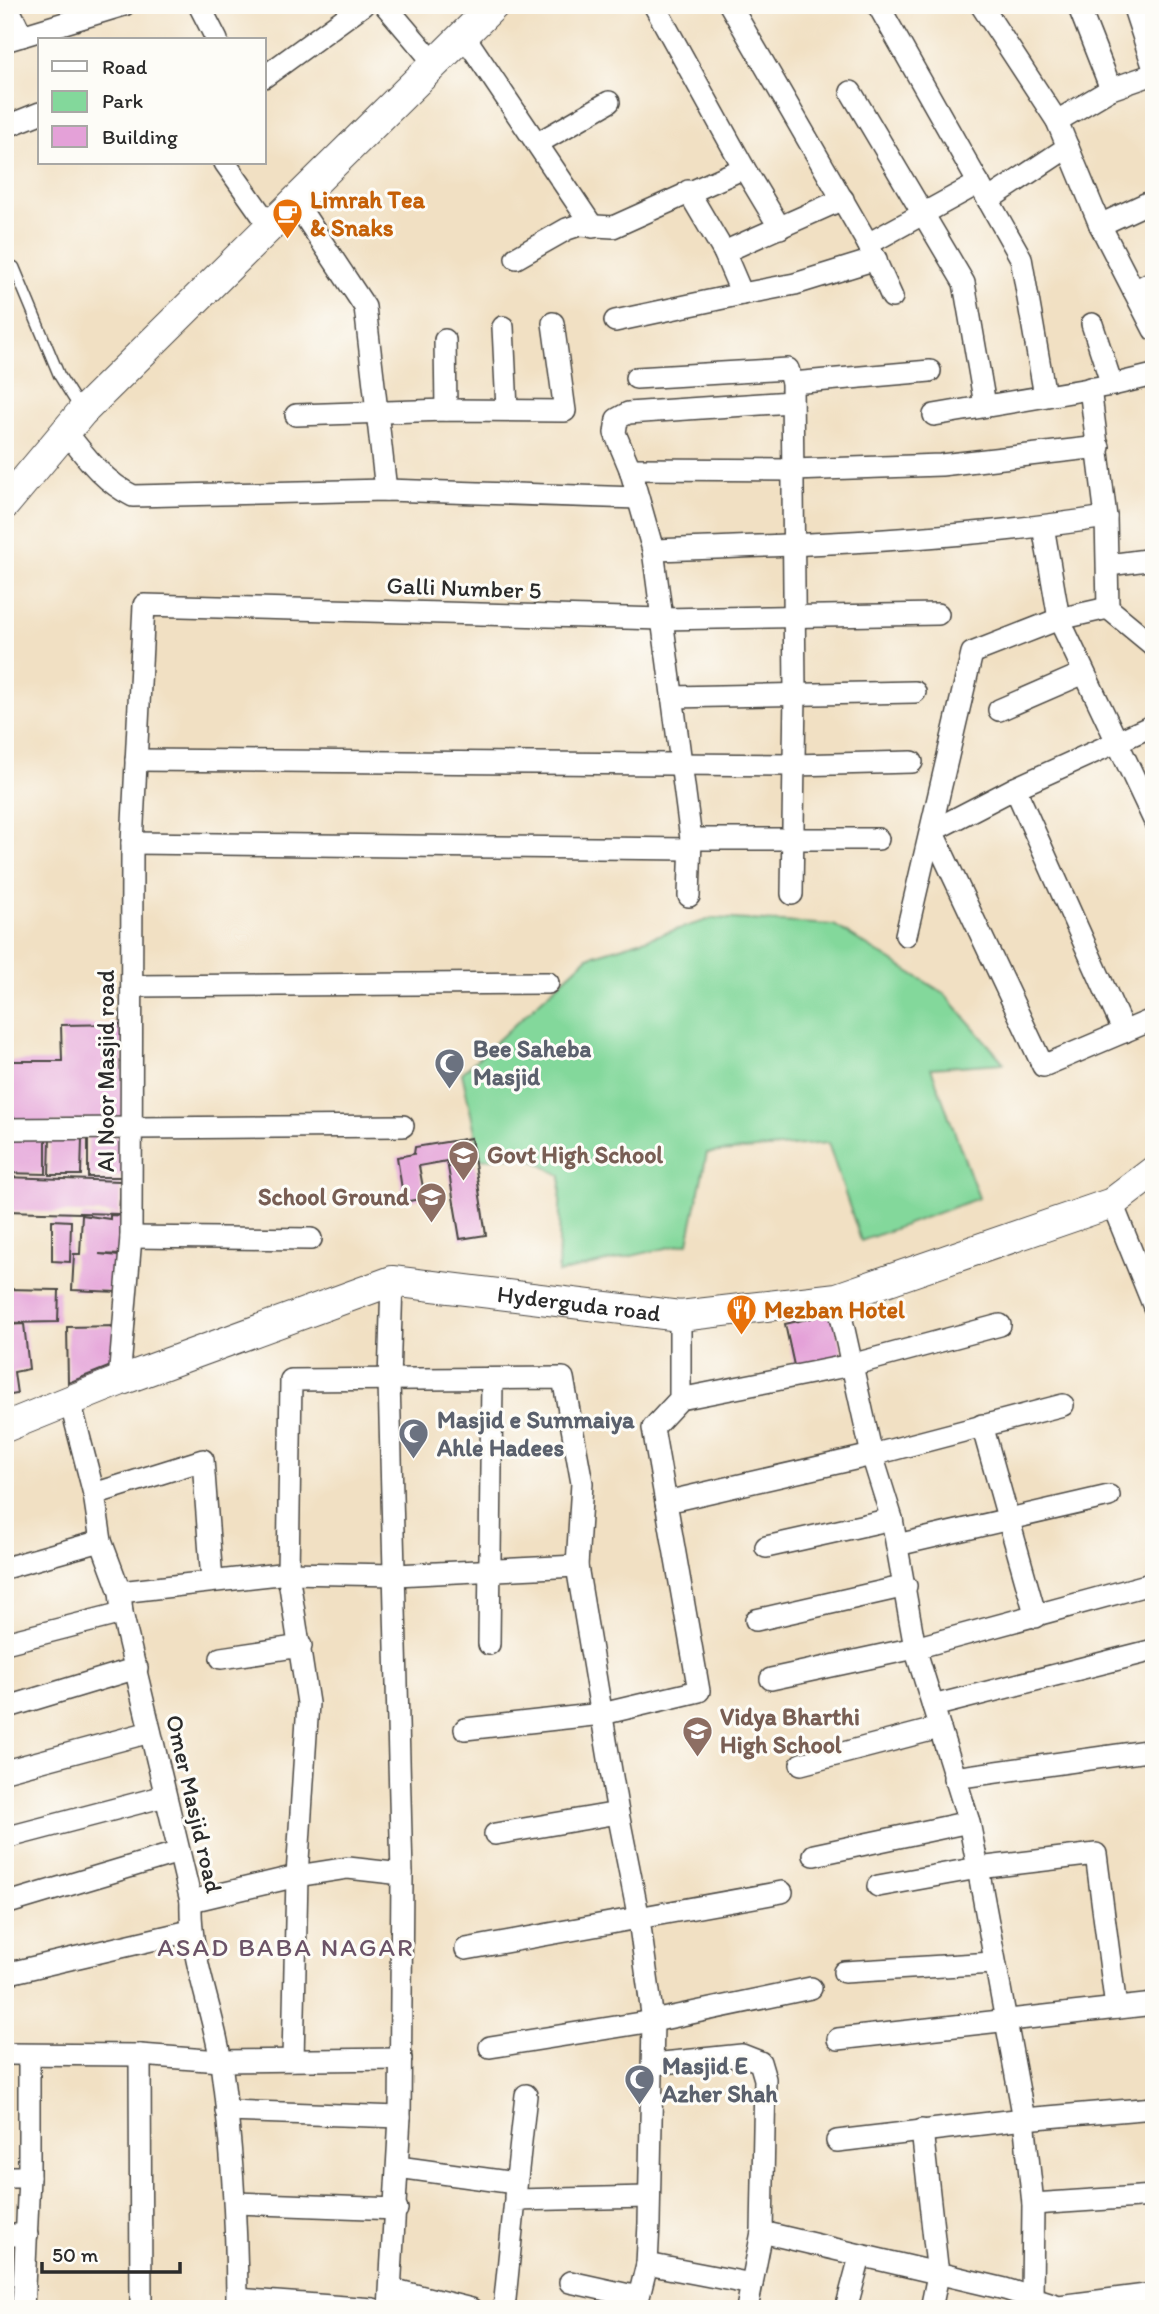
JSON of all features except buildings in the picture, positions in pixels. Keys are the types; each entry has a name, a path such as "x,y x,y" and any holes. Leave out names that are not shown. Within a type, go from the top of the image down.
{"street":[{"path":"8,5 13,38 124,5"},
{"path":"199,5 212,38"},
{"path":"266,76 363,5"},
{"path":"385,5 436,65"},
{"path":"5,504 74,422 271,228 294,200 495,5"},
{"path":"654,5 779,228"},
{"path":"730,5 872,251 892,297"},
{"path":"878,5 1021,258 1045,396"},
{"path":"981,5 1057,121 1100,225 1154,330"},
{"path":"1078,5 1111,89"},
{"path":"1133,5 1154,69"},
{"path":"463,34 593,227"},
{"path":"1057,121 1111,89 1154,74"},
{"path":"851,92 964,283 985,405"},
{"path":"538,143 609,102"},
{"path":"5,127 38,114"},
{"path":"615,321 795,284 872,251 922,216 983,191 1068,147"},
{"path":"226,164 271,228"},
{"path":"516,258 566,229 579,225 612,227 744,168"},
{"path":"688,191 724,252 742,294"},
{"path":"294,200 365,307 386,490"},
{"path":"724,252 843,200"},
{"path":"1100,225 1154,200"},
{"path":"1134,291 1154,281"},
{"path":"296,415 507,409 565,411 553,323"},
{"path":"1092,324 1112,385"},
{"path":"503,327 507,409"},
{"path":"445,340 446,410"},
{"path":"636,378 788,369 792,393 795,618 792,894"},
{"path":"689,896 690,844 653,550 630,469 615,433 617,419 628,413 792,393 930,371"},
{"path":"934,415 1112,385 1154,374"},
{"path":"1090,388 1107,517 1108,608"},
{"path":"74,422 97,471 133,496 386,490 638,498"},
{"path":"630,469 793,470 940,465 1099,447"},
{"path":"653,550 794,545 1043,526 1107,517"},
{"path":"1043,526 1059,619 1154,820"},
{"path":"1109,565 1154,559"},
{"name":"Galli Number 5","path":"136,760 144,605 662,620 938,614"},
{"path":"906,935 972,653 1059,619 1108,608"},
{"path":"1108,608 1154,646"},
{"path":"999,710 1084,673"},
{"path":"672,697 795,692 915,692"},
{"path":"932,831 1015,788 1154,725"},
{"path":"136,760 794,765 912,762"},
{"name":"AI Noor Masjid road","path":"118,1381 131,1237 134,1130 132,843 136,760"},
{"path":"1015,788 1124,1031"},
{"path":"932,831 1043,1066 1154,1019"},
{"path":"132,843 690,844 794,838 878,839"},
{"path":"133,986 548,983"},
{"path":"5,1129 403,1126"},
{"name":"Hyderguda road","path":"5,1427 118,1381 392,1281 680,1316 837,1298 1112,1203 1154,1171"},
{"path":"1112,1203 1154,1307"},
{"path":"131,1237 311,1239"},
{"path":"392,1281 389,1381 402,1874 400,2117 390,2299 471,2309"},
{"path":"837,1298 872,1455 892,1519 915,1648 969,1822 978,1868 993,1963 1024,2119 1033,2204 1032,2298"},
{"path":"680,1316 680,1399"},
{"path":"465,1729 602,1714 699,1691 653,1428 680,1399 850,1365 1000,1325"},
{"path":"293,2060 298,1876 308,1703 288,1573 291,1380 563,1378 582,1483 577,1566 618,1813 639,1919 653,2021 647,2264 637,2303 570,2282"},
{"path":"489,1644 492,1379"},
{"name":"Omer Masjid road","path":"70,1401 94,1494 101,1541 121,1602 191,1901 190,1931 220,2061 226,2111 235,2203 237,2304"},
{"path":"666,1502 872,1455 1063,1405"},
{"path":"982,1425 1036,1617"},
{"path":"94,1494 203,1460 212,1581"},
{"path":"897,1545 1108,1496"},
{"path":"766,1547 892,1519"},
{"path":"5,1568 101,1541"},
{"path":"5,1643 121,1602 212,1581 288,1573 396,1575 577,1566"},
{"path":"771,1679 915,1648 1154,1583"},
{"path":"756,1620 906,1586"},
{"path":"221,1658 301,1646"},
{"path":"933,1706 1154,1650"},
{"path":"5,1708 137,1668"},
{"path":"801,1764 939,1728"},
{"path":"5,1771 150,1732"},
{"path":"954,1778 1154,1750"},
{"path":"5,1838 165,1796"},
{"path":"495,1834 618,1813"},
{"path":"814,1855 969,1822"},
{"path":"5,1904 179,1852"},
{"path":"878,1886 978,1868 1096,1854 1116,2008"},
{"path":"191,1901 298,1876 348,1868 402,1874"},
{"path":"466,1949 782,1892"},
{"path":"5,1974 190,1931"},
{"path":"844,1972 993,1963"},
{"path":"490,2047 653,2021 811,1988"},
{"path":"838,2039 1154,2004"},
{"path":"5,2054 140,2055 220,2061 401,2059"},
{"path":"653,2064 741,2054 760,2062 765,2079 762,2232 747,2309"},
{"path":"23,2309 29,2176 29,2055"},
{"path":"140,2055 141,2309"},
{"path":"504,2309 526,2095"},
{"path":"837,2141 1024,2119 1154,2108"},
{"path":"226,2111 400,2117"},
{"path":"922,2130 938,2275 931,2309"},
{"path":"398,2167 515,2191 648,2197"},
{"path":"5,2177 29,2176"},
{"path":"1033,2204 1154,2196"},
{"path":"235,2203 397,2209"},
{"path":"762,2232 938,2275 1003,2299 1032,2298 1059,2308 1154,2294"},
{"path":"5,2235 27,2235"},
{"path":"846,2309 860,2257"},
{"path":"647,2264 752,2284"},
{"path":"237,2304 373,2309"}],"lane":[{"path":"14,267 59,375 74,422"}],"green space":[{"path":"714,918 834,925 945,994 1004,1063 931,1068 979,1198 861,1241 828,1143 707,1153 688,1243 558,1273 561,1176 525,1155 481,1159 462,1073 588,957"}],"place":[{"name":"Limrah Tea & Snaks","path":"287,241"},
{"name":"Bee Saheba Masjid","path":"450,1090"},
{"name":"Govt High School","path":"464,1182"},
{"name":"School Ground","path":"432,1224"},
{"name":"Mezban Hotel","path":"741,1337"},
{"name":"Masjid e Summaiya Ahle Hadees","path":"414,1461"},
{"name":"Vidya Bharthi High School","path":"697,1758"},
{"name":"Masjid E Azher Shah","path":"639,2107"}],"district":[{"name":"ASAD BABA NAGAR","path":"286,1947"}]}
